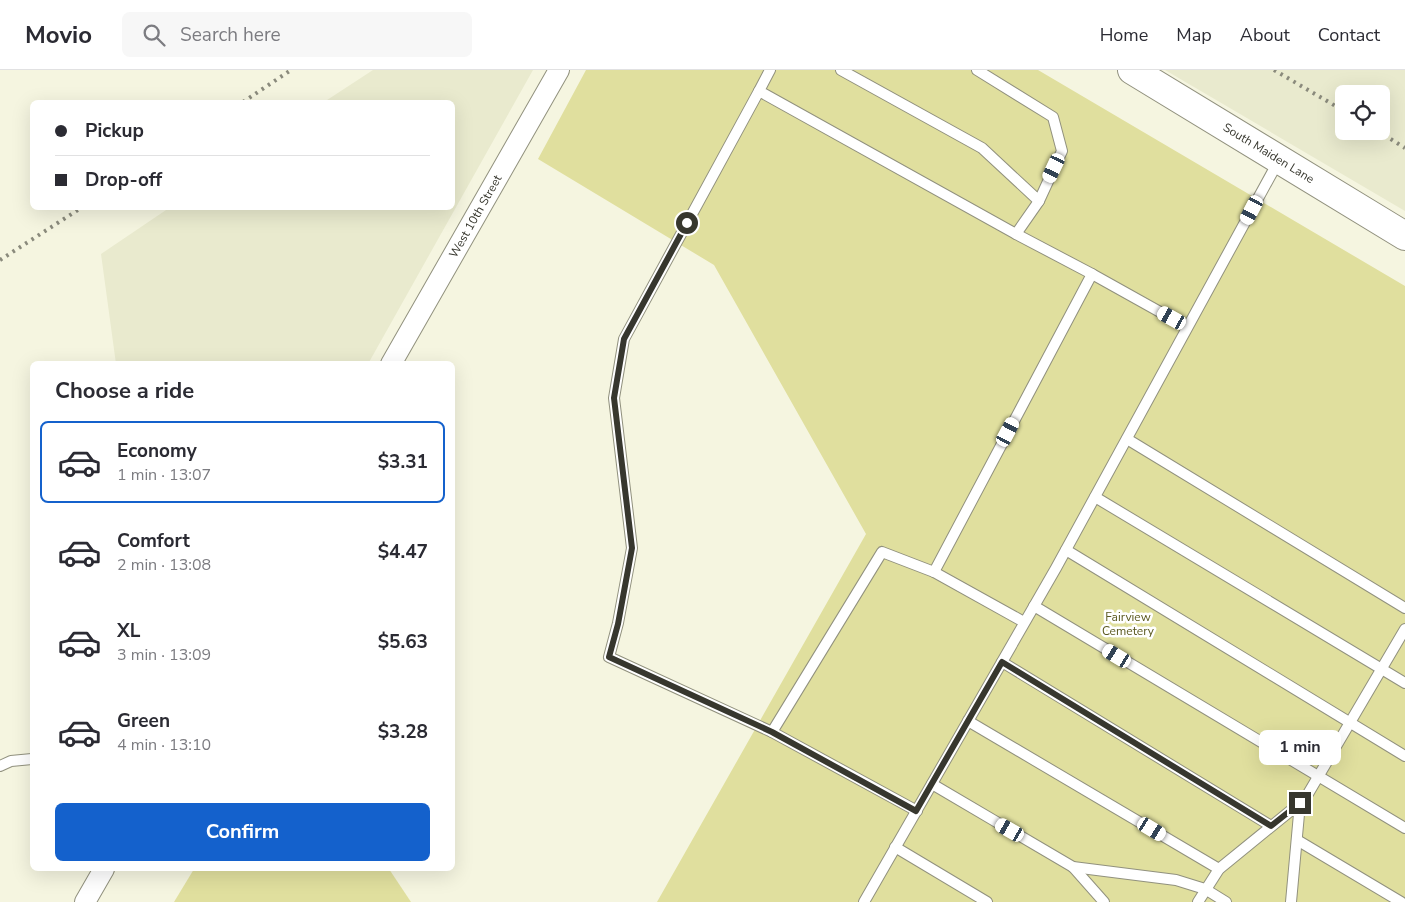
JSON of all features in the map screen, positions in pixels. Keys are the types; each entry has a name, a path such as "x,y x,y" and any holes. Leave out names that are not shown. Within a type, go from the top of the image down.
{"main road":[{"name":"South Maiden Lane","path":"1132,70 1405,236"}],"street":[{"name":"West 10th Street","path":"393,361 559,70"},
{"path":"85,902 103,871"}],"lane":[{"path":"770,70 624,339 614,398 632,548 618,624 609,657 772,732 916,811"},
{"path":"842,70 982,148 1039,201"},
{"path":"977,70 1053,117 1062,151 1039,201 1016,234"},
{"path":"759,91 1187,327"},
{"path":"864,902 1066,550 1279,160"},
{"path":"934,572 1092,274"},
{"path":"1126,439 1405,608"},
{"path":"1095,497 1405,683"},
{"path":"1066,550 1405,756"},
{"path":"772,732 882,552 934,572 1024,622"},
{"path":"1034,606 1405,828"},
{"path":"1198,902 1219,869 1300,803 1319,776 1405,629"},
{"path":"1002,662 1271,826"},
{"path":"968,721 1219,869"},
{"path":"0,766 11,761 30,759"},
{"path":"932,784 1074,867 1104,902"},
{"path":"1291,902 1300,803"},
{"path":"1297,840 1401,902"},
{"path":"895,847 987,902"},
{"path":"1074,867 1176,880 1206,889 1226,902"}],"shaded area":[{"path":"373,70 533,70 455,209 455,100 327,100"},
{"path":"1165,70 1405,70 1405,211"},
{"path":"166,210 454,210 370,361 116,361 101,254"}],"green space":[{"name":"Fairview Cemetery","path":"586,70 1038,70 1405,286 1405,902 657,902 866,534 714,265 538,159"},
{"path":"193,871 390,871 411,902 174,902"}],"railway":[{"path":"246,100 291,70"},
{"path":"1274,70 1335,106"},
{"path":"1390,139 1405,148"},
{"path":"0,260 78,210"}],"route":[{"path":"687,223 624,339 614,398 632,548 618,624 609,657 772,732 916,811 1002,662 1271,826 1300,803"}]}
